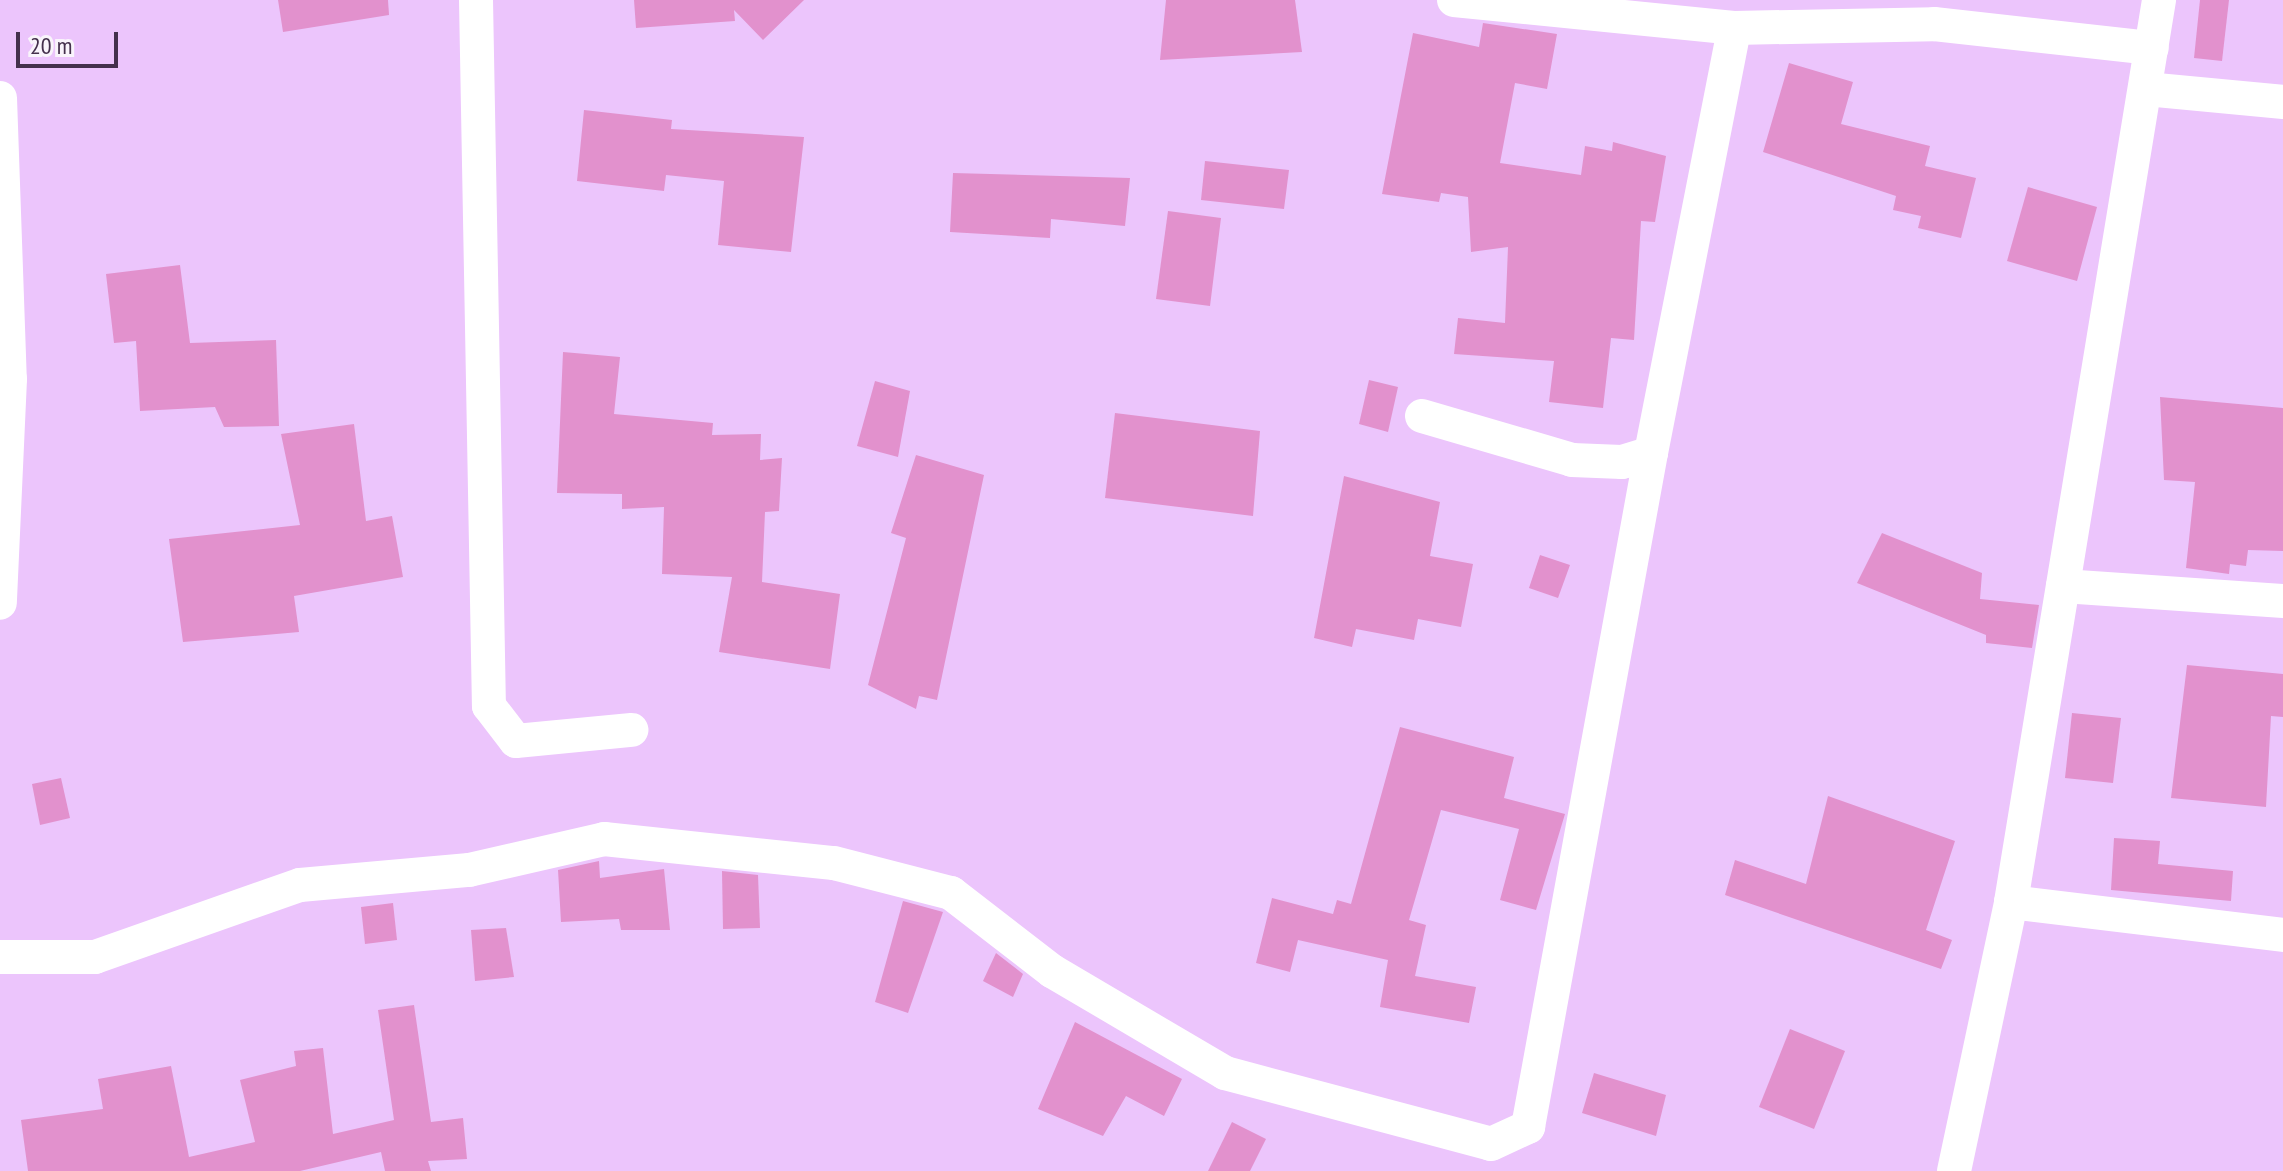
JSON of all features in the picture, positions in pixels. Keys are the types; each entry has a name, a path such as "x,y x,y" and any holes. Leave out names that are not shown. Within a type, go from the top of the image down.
{"street":[{"path":"476,0 489,706 516,741 547,744 631,730"},
{"path":"1454,0 1734,28 1934,24 2152,48"},
{"path":"1954,1171 2011,902 2159,0"},
{"path":"0,957 95,957 300,885 469,870 604,839 834,863 951,893 1052,971 1225,1073 1491,1144 1528,1127 1651,453 1734,28"},
{"path":"2146,89 2283,102"},
{"path":"0,98 10,379 0,603"},
{"path":"1422,416 1572,460 1622,462 1651,453"},
{"path":"2063,586 2283,601"},
{"path":"2011,902 2283,935"}],"building":[{"path":"278,0 388,0 389,15 283,32"},
{"path":"634,0 804,0 763,40 734,10 735,21 636,28"},
{"path":"1166,0 1295,0 1302,52 1160,60"},
{"path":"2200,0 2229,0 2222,61 2194,58"},
{"path":"1483,23 1557,34 1547,89 1515,83 1500,163 1581,175 1585,146 1612,151 1613,142 1666,156 1655,222 1641,221 1634,340 1611,338 1603,408 1549,402 1554,361 1454,354 1458,318 1505,323 1508,247 1471,252 1468,197 1441,193 1439,202 1382,194 1413,33 1479,47"},
{"path":"1789,63 1853,82 1841,124 1930,146 1925,166 1976,178 1961,238 1918,228 1921,216 1893,210 1896,196 1763,152"},
{"path":"584,110 672,120 671,129 804,137 791,252 718,245 724,181 666,175 664,191 577,181"},
{"path":"1205,161 1289,170 1284,209 1201,200"},
{"path":"953,173 1130,178 1125,226 1051,219 1050,238 950,232"},
{"path":"2028,187 2097,207 2077,281 2007,261"},
{"path":"1168,211 1221,218 1210,306 1156,299"},
{"path":"180,265 190,343 276,340 279,426 224,427 215,407 140,411 136,341 114,343 106,274"},
{"path":"563,352 620,357 614,414 713,423 712,435 761,434 760,460 782,458 779,511 765,512 762,582 840,594 830,669 719,652 732,577 662,574 664,507 622,509 622,494 557,493"},
{"path":"1369,380 1398,387 1388,432 1359,424"},
{"path":"875,381 910,391 898,457 857,446"},
{"path":"2160,397 2283,408 2283,551 2248,550 2246,566 2230,564 2229,574 2186,568 2195,482 2164,480"},
{"path":"1115,413 1260,431 1253,516 1105,498"},
{"path":"354,424 366,521 392,516 403,577 294,596 299,632 183,642 169,539 300,525 281,434"},
{"path":"916,455 984,475 937,700 919,696 916,709 868,685 906,538 891,533"},
{"path":"1344,476 1440,502 1430,556 1473,564 1461,627 1418,619 1414,640 1356,629 1352,647 1314,638"},
{"path":"1882,533 1982,573 1980,599 2039,605 2032,648 1986,643 1986,635 1857,583"},
{"path":"1540,555 1570,565 1558,598 1529,588"},
{"path":"2187,665 2283,674 2283,717 2271,716 2266,807 2171,798"},
{"path":"2072,713 2121,718 2113,783 2065,778"},
{"path":"1400,727 1514,757 1504,798 1565,814 1536,910 1500,900 1519,829 1441,810 1409,920 1426,925 1415,976 1476,987 1469,1023 1380,1007 1388,960 1298,940 1290,972 1256,963 1272,898 1333,914 1337,900 1351,904"},
{"path":"61,778 70,818 40,825 32,784"},
{"path":"1828,796 1955,841 1926,930 1952,940 1941,969 1725,895 1735,860 1806,884"},
{"path":"2114,838 2160,841 2158,864 2233,871 2231,901 2111,890"},
{"path":"599,861 600,878 664,869 670,930 621,930 619,919 561,922 558,870"},
{"path":"722,871 758,875 760,928 723,929"},
{"path":"903,901 943,912 908,1013 875,1002"},
{"path":"393,903 397,940 365,944 361,907"},
{"path":"506,928 514,977 475,981 471,930"},
{"path":"996,953 1023,974 1013,997 983,981"},
{"path":"414,1005 431,1122 463,1118 467,1159 428,1161 431,1171 385,1171 381,1152 300,1171 28,1171 21,1120 103,1109 98,1079 171,1066 189,1157 255,1142 240,1080 296,1066 294,1051 323,1048 333,1134 394,1120 378,1010"},
{"path":"1075,1022 1182,1079 1164,1116 1126,1096 1103,1136 1038,1109"},
{"path":"1790,1029 1845,1051 1814,1129 1759,1107"},
{"path":"1594,1073 1666,1095 1656,1136 1582,1113"},
{"path":"1232,1122 1266,1139 1250,1171 1208,1171"}]}
